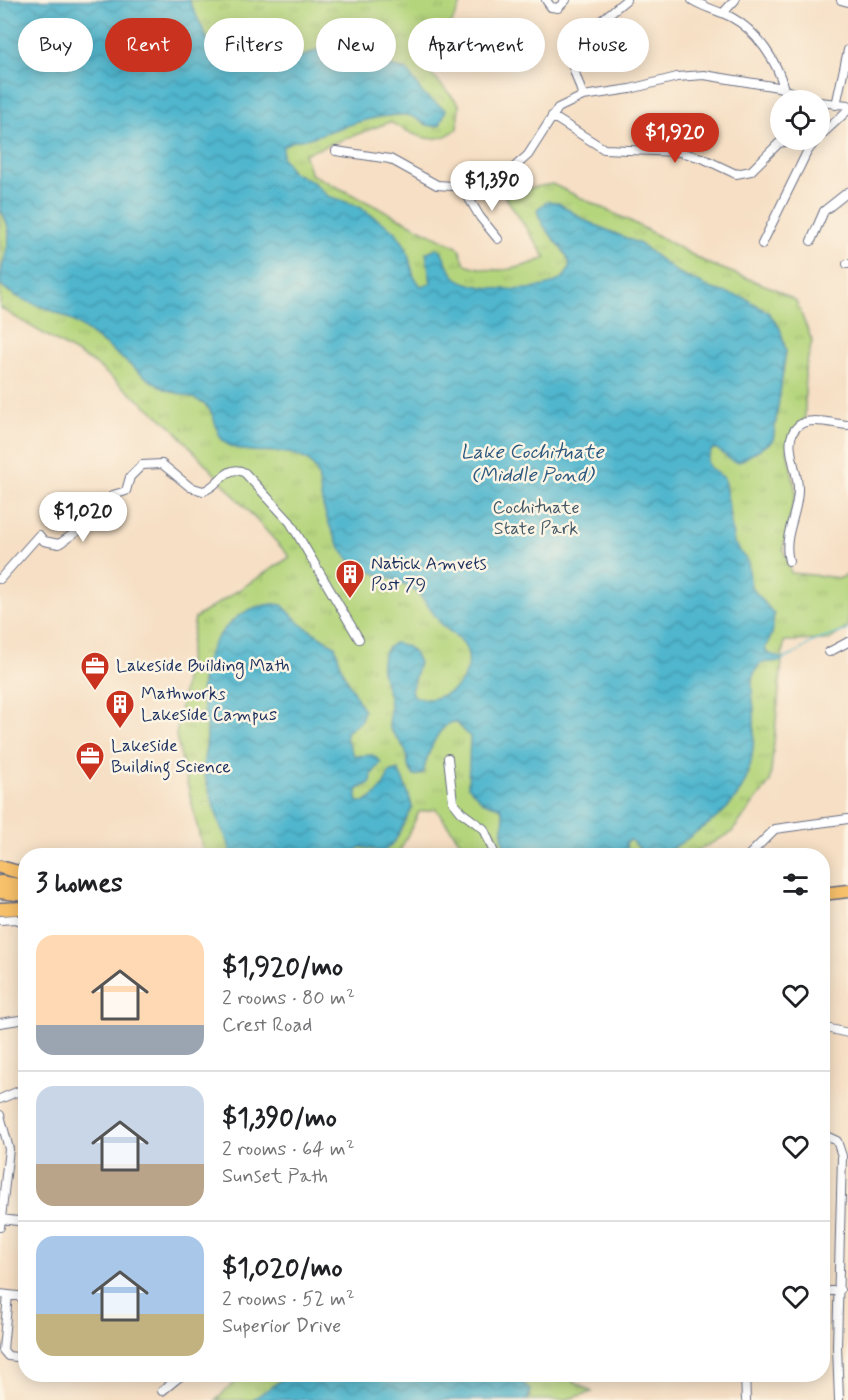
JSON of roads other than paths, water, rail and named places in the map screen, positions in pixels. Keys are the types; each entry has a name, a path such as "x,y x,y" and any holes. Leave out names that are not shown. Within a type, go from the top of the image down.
{"highway":[{"path":"0,867 18,872"},
{"path":"0,882 18,885"},
{"path":"830,893 848,891"},
{"path":"0,892 18,895"},
{"path":"830,901 848,898"},
{"path":"0,909 18,909"}],"street":[{"path":"546,0 551,7 558,8 566,0"},
{"path":"583,96 573,68 570,46 626,0"},
{"path":"692,0 736,20 756,37 773,63 784,89"},
{"path":"723,13 735,0"},
{"path":"841,0 848,2"},
{"path":"836,105 848,50"},
{"path":"336,151 382,157 399,163 442,186 471,184 501,175 524,160 552,116 562,105 583,96 630,90 671,78 696,75 784,89"},
{"path":"830,104 848,105"},
{"path":"830,127 848,110"},
{"path":"552,116 604,149 686,153 736,174 746,173 754,168 772,150"},
{"path":"762,244 809,150"},
{"path":"469,199 471,184"},
{"path":"461,185 498,239"},
{"path":"812,241 824,211 848,192"},
{"path":"789,561 787,539 798,496 797,469 790,448 791,438 796,428 810,422 848,425"},
{"path":"0,579 39,535 44,541 59,544 89,523 113,495 126,491 130,477 142,465 162,464 190,487 203,491 228,472 238,470 245,473 285,514 359,639"},
{"path":"829,652 848,642"},
{"path":"448,758 453,802 461,812 484,829 492,848"},
{"path":"756,848 774,830 848,819"},
{"path":"0,920 18,920"},
{"path":"0,1023 18,1020"},
{"path":"830,1029 848,1033"},
{"path":"0,1099 18,1091"},
{"path":"0,1115 9,1149 0,1223 18,1222"},
{"path":"830,1138 838,1143 842,1153 839,1400"},
{"path":"830,1291 840,1290"},
{"path":"4,1294 2,1344 5,1353 18,1356"},
{"path":"162,1391 173,1382"},
{"path":"745,1382 746,1400"}],"water":[{"name":"Lake Cochituate (Middle Pond)","path":"0,0 189,0 204,32 204,72 304,72 304,56 316,50 316,72 396,72 396,67 407,70 423,94 446,110 440,125 430,126 411,116 394,115 347,125 283,147 282,157 292,172 313,182 328,196 358,206 395,231 406,247 414,277 421,286 431,283 426,253 436,248 441,250 454,276 482,287 518,290 536,288 551,284 563,277 569,268 569,262 544,226 537,209 548,201 558,203 586,221 640,244 677,272 712,289 745,298 768,312 780,328 786,351 773,441 739,462 732,461 717,449 712,449 707,461 709,467 724,478 734,543 748,562 751,587 774,614 772,634 765,648 767,653 781,658 781,661 761,663 754,674 752,686 754,731 750,765 746,780 728,807 715,819 673,848 639,848 631,840 626,842 627,848 505,848 502,836 504,819 500,807 483,802 468,786 470,737 456,722 450,723 438,734 423,774 414,776 408,766 405,749 389,727 390,701 382,668 384,654 394,643 410,649 419,663 411,691 418,698 433,698 451,691 466,673 467,651 461,640 442,625 424,600 410,587 369,571 349,559 329,524 317,474 308,461 289,453 248,451 229,445 220,436 207,406 191,397 159,386 68,318 7,291 0,284 9,239 6,220 0,209"},
{"path":"282,605 302,625 335,646 343,672 364,711 360,722 346,732 346,738 354,756 373,755 381,762 372,774 371,782 357,790 357,801 364,803 377,794 389,773 398,770 409,795 412,808 395,841 387,848 229,848 204,772 207,736 202,685 208,656 214,643 233,620 259,606"},
{"path":"278,1382 523,1382 531,1391 527,1400 252,1400"}],"waterway":[{"path":"781,660 812,642 848,630"}],"place":[{"name":"Natick Amvets Post 79","path":"350,600"},
{"name":"Lakeside Building Math","path":"95,692"},
{"name":"Mathworks Lakeside Campus","path":"120,730"},
{"name":"Lakeside Building Science","path":"90,782"}],"park label":[{"name":"Cochituate State Park","path":"536,518"}]}
